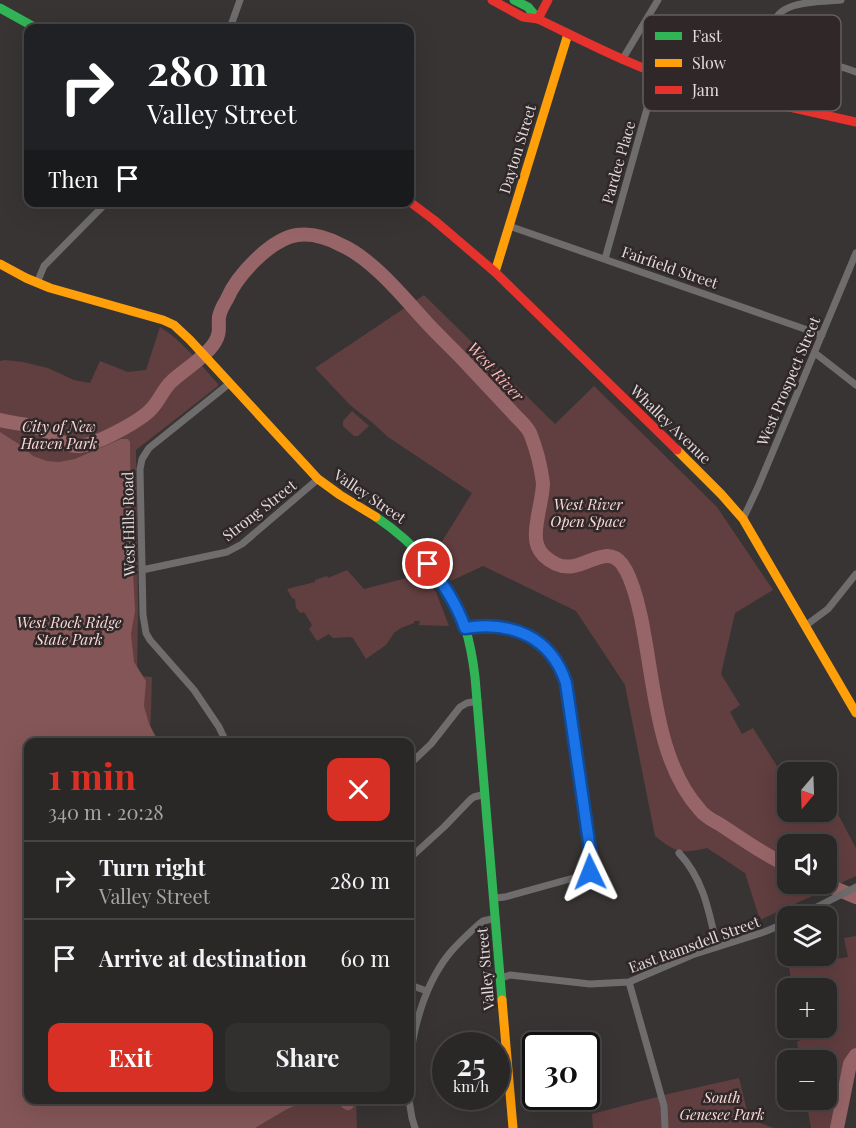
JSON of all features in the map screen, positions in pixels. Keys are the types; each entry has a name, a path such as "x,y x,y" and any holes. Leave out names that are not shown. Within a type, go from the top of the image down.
{"main road":[{"path":"492,0 523,17 538,19 643,68"},
{"path":"514,0 528,8 538,19"},
{"path":"538,19 548,0"},
{"path":"0,8 29,24"},
{"name":"Dayton Street","path":"495,272 568,34"},
{"path":"807,111 856,122"},
{"name":"Whalley Avenue","path":"414,205 495,272 722,494 743,519 856,713"},
{"name":"Valley Street","path":"0,264 37,283 164,320 174,325 213,364 318,479 379,519 406,540 444,586 465,628 478,701 513,1128"}],"street":[{"path":"231,24 240,0"},
{"path":"649,15 658,0"},
{"path":"777,15 784,7 801,1 841,0"},
{"path":"622,60 643,25"},
{"path":"841,66 856,72"},
{"name":"Pardee Place","path":"605,259 646,111"},
{"path":"37,283 44,266 102,207"},
{"name":"Fairfield Street","path":"509,226 822,334"},
{"name":"West Prospect Street","path":"743,519 856,253"},
{"path":"815,353 856,386"},
{"name":"West Hills Road","path":"224,738 194,690 146,633 143,615 140,469 142,459 149,448 230,383"},
{"name":"Strong Street","path":"142,570 234,550 318,479"},
{"path":"805,626 828,609 856,574"},
{"path":"465,628 499,628 514,630 530,636 547,648 563,671 592,863 588,874 495,898"},
{"path":"414,760 431,744 460,707 478,701"},
{"path":"414,854 471,799 485,794"},
{"path":"679,853 691,866 704,892 717,946"},
{"path":"818,906 856,887"},
{"path":"414,1036 418,1015 427,992 449,954 483,921 496,918"},
{"name":"East Ramsdell Street","path":"501,978 510,975 590,984 629,982 717,946 777,927"},
{"path":"629,982 664,1106 665,1128"},
{"path":"414,987 427,992"},
{"path":"410,1104 415,1128"}],"green space":[{"name":"West River Open Space","path":"424,295 555,424 594,386 717,507 773,590 735,613 721,674 740,705 730,712 742,734 753,728 777,766 777,822 837,822 837,812 856,848 856,876 837,885 837,834 777,834 777,894 817,894 791,906 777,906 777,912 760,920 745,873 707,848 679,851 655,836 625,685 576,611 483,566 451,581 433,556 472,493 388,437 350,405 315,368"},
{"name":"West Rock Ridge State Park","path":"160,327 184,346 218,386 136,450 137,676 152,677 150,738 24,738 24,1104 0,1128 0,361 23,362 48,368 74,380 90,383 100,361 128,372 146,370"},
{"path":"352,411 369,426 358,436 354,436 343,426 343,421"},
{"name":"West Rock Ridge State Park","path":"0,432 33,456 59,462 75,459 121,439 128,439 130,442 135,611 131,634 134,662 146,681 144,706 156,738 24,738 24,1104 299,1104 255,1128 0,1128"},
{"path":"347,570 364,589 422,574 436,592 449,626 419,625 420,621 414,621 394,633 386,645 366,659 353,638 333,638 329,634 317,641 309,629 312,625 304,612 300,613 296,608 295,599 287,589 315,582 327,576 328,578"},
{"path":"856,936 856,1068 842,1112 840,1128 811,1128 808,1110 837,1110 837,1050 798,1050 797,1042 801,1038 837,1038 837,978 791,978 789,967 837,966 837,959 848,957 844,938"},
{"name":"South Genesee Park","path":"739,1078 749,1119 774,1128 593,1128 592,1114"},
{"path":"260,1104 356,1104 357,1128 254,1128"},
{"path":"338,1104 355,1104 349,1110"}],"waterway":[{"name":"West River","path":"0,420 38,428 73,446 87,445 107,437 148,412 169,384 211,347 218,335 220,312 238,279 276,243 297,235 314,235 336,242 353,251 387,280 528,430 538,457 543,483 536,533 536,541 543,555 556,564 566,567 608,556 622,564 634,589 640,611 661,729 676,773 687,792 707,817 777,860"},
{"name":"West River","path":"837,889 856,897"},
{"name":"West River","path":"837,1128 850,1064 856,1055"}],"traffic: fast":[{"path":"514,0 528,7 538,19"},
{"path":"0,8 29,24"},
{"path":"376,517 404,539 430,565 450,594 465,627 475,677 502,1000"}],"traffic: slow":[{"path":"495,272 568,34"},
{"path":"0,264 50,288 174,325 318,479 376,517"},
{"path":"677,450 743,519 856,713"},
{"path":"502,1000 513,1128"}],"traffic: jam":[{"path":"492,0 523,17 538,19 643,68"},
{"path":"538,19 548,0"},
{"path":"807,111 856,122"},
{"path":"414,205 495,272 677,450"}],"route":[{"path":"428,564 458,610 465,628 499,628 514,630 530,636 547,648 563,671 592,863 590,872"}],"park label":[{"name":"City of New Haven Park","path":"59,434"}]}
